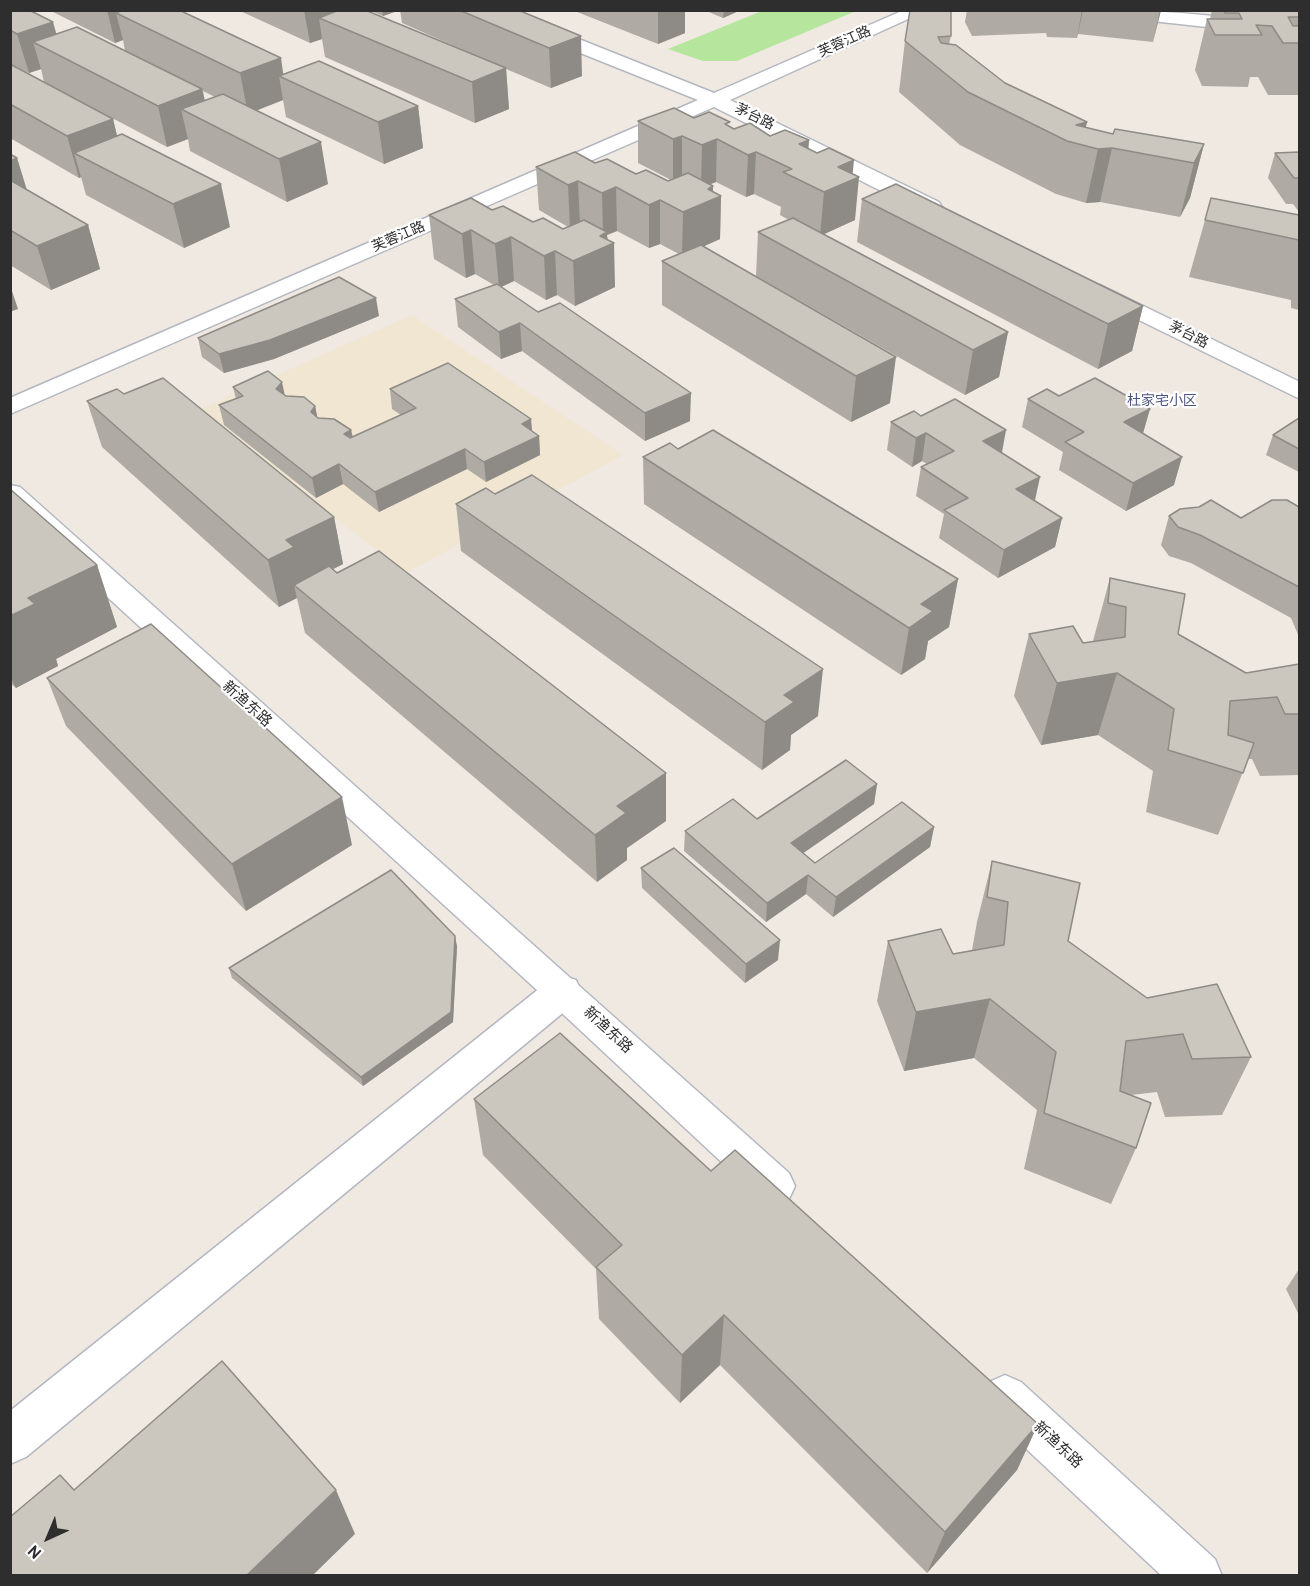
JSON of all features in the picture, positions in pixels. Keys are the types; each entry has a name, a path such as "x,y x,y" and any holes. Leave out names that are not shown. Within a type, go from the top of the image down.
{"street":[{"name":"茅台路","path":"489,10 716,100 952,217"},
{"name":"芙蓉江路","path":"10,406 920,10"},
{"path":"1097,10 1271,29 1299,36"},
{"name":"茅台路","path":"1078,281 1299,392"},
{"name":"新渔东路","path":"10,493 563,991 801,1210"},
{"path":"10,1441 563,991"},
{"name":"新渔东路","path":"977,1372 1198,1575"}],"shaded area":[{"path":"412,315 623,455 406,573 196,411"}],"green space":[{"path":"762,11 856,11 737,61 703,61 668,49"}],"building":[{"path":"10,10 29,10 53,22 17,34 10,30"},
{"path":"123,10 179,10 281,58 240,73 116,13"},
{"path":"339,10 365,10 506,68 472,82 319,18"},
{"path":"459,10 518,10 581,36 549,48"},
{"path":"910,10 951,10 951,36 938,37 941,43 956,45 1005,83 1087,122 1076,125 1113,134 1115,129 1204,144 1194,163 1112,148 1098,149 1067,141 968,92 905,41"},
{"path":"1223,10 1299,10 1299,17 1288,17 1293,26 1299,26 1299,43 1283,43 1272,26 1256,25 1262,35 1215,35 1207,19 1242,19 1239,13 1225,13"},
{"path":"77,27 202,89 158,106 33,42"},
{"path":"319,61 418,106 378,122 279,76"},
{"path":"10,64 113,119 67,136 10,104"},
{"path":"223,94 321,142 279,159 181,109"},
{"path":"674,108 694,118 709,112 730,122 725,124 734,129 750,123 770,136 785,130 809,140 799,144 817,153 829,148 854,160 838,167 859,177 824,192 783,172 792,169 756,152 748,155 717,139 702,145 682,136 673,139 638,121"},
{"path":"122,134 221,184 173,204 74,153"},
{"path":"575,152 595,163 607,159 636,174 646,170 668,181 688,173 713,186 708,189 721,196 683,212 660,200 649,205 616,187 602,193 578,181 568,185 536,167"},
{"path":"1299,152 1299,178 1294,178 1275,153"},
{"path":"10,154 17,158 10,161"},
{"path":"10,180 88,225 37,246 10,230"},
{"path":"896,184 1143,306 1108,324 862,199"},
{"path":"471,198 492,210 503,206 533,222 543,218 563,229 584,220 607,232 600,236 614,243 573,261 555,251 544,256 511,237 495,244 471,230 462,234 429,215"},
{"path":"1211,198 1299,215 1299,240 1205,220"},
{"path":"793,218 1008,332 973,350 758,232"},
{"path":"701,245 896,357 856,376 662,261"},
{"path":"339,277 376,298 270,340 219,354 198,338"},
{"path":"497,284 538,312 560,303 691,393 645,413 520,323 499,332 455,299"},
{"path":"448,363 531,419 522,424 539,436 484,462 465,449 375,492 339,464 312,478 219,405 243,396 233,387 268,371 282,382 276,389 286,396 304,397 315,406 311,412 318,418 334,419 351,430 344,434 350,438 416,408 390,389"},
{"path":"163,378 334,517 286,540 294,547 268,560 87,401 117,389 124,394"},
{"path":"1095,378 1150,409 1124,422 1182,457 1133,483 1065,442 1084,432 1028,399 1047,389 1059,396"},
{"path":"955,399 1006,430 983,441 1040,477 1016,489 1062,518 1004,550 944,510 968,498 921,467 954,451 926,433 916,438 891,422 914,411 921,416"},
{"path":"1299,418 1299,449 1273,435"},
{"path":"713,430 958,579 921,604 933,611 909,628 643,457 670,443 678,449"},
{"path":"532,475 823,669 784,695 794,702 765,722 456,504 486,488 495,494"},
{"path":"10,489 97,565 28,598 35,604 10,616"},
{"path":"1211,500 1241,518 1272,500 1287,500 1299,507 1299,587 1200,535 1178,527 1169,516 1180,509 1199,507"},
{"path":"379,551 666,773 617,806 626,813 595,835 294,585 329,566 337,573"},
{"path":"1110,578 1185,594 1178,634 1246,673 1299,664 1299,714 1285,714 1277,697 1230,701 1228,735 1254,743 1243,773 1168,750 1174,709 1117,673 1057,683 1029,634 1073,626 1083,643 1125,637 1126,607 1108,603"},
{"path":"151,624 342,797 232,864 47,678"},
{"path":"846,760 877,784 791,843 815,863 902,802 934,827 836,897 808,875 767,903 685,831 733,799 757,819"},
{"path":"674,848 780,940 746,964 641,868"},
{"path":"992,861 1080,883 1068,941 1147,998 1217,984 1251,1057 1192,1059 1183,1034 1126,1041 1120,1091 1151,1103 1136,1148 1044,1113 1056,1052 990,999 916,1012 888,941 941,929 953,954 1004,945 1008,902 987,897"},
{"path":"391,870 455,936 451,1012 361,1077 229,968"},
{"path":"560,1033 711,1171 735,1150 1038,1424 945,1532 724,1315 682,1355 596,1267 622,1245 474,1099"},
{"path":"222,1361 336,1490 247,1575 10,1575 10,1517 60,1475 74,1490"}],"district":[{"name":"杜家宅小区","path":"1162,402"}]}
